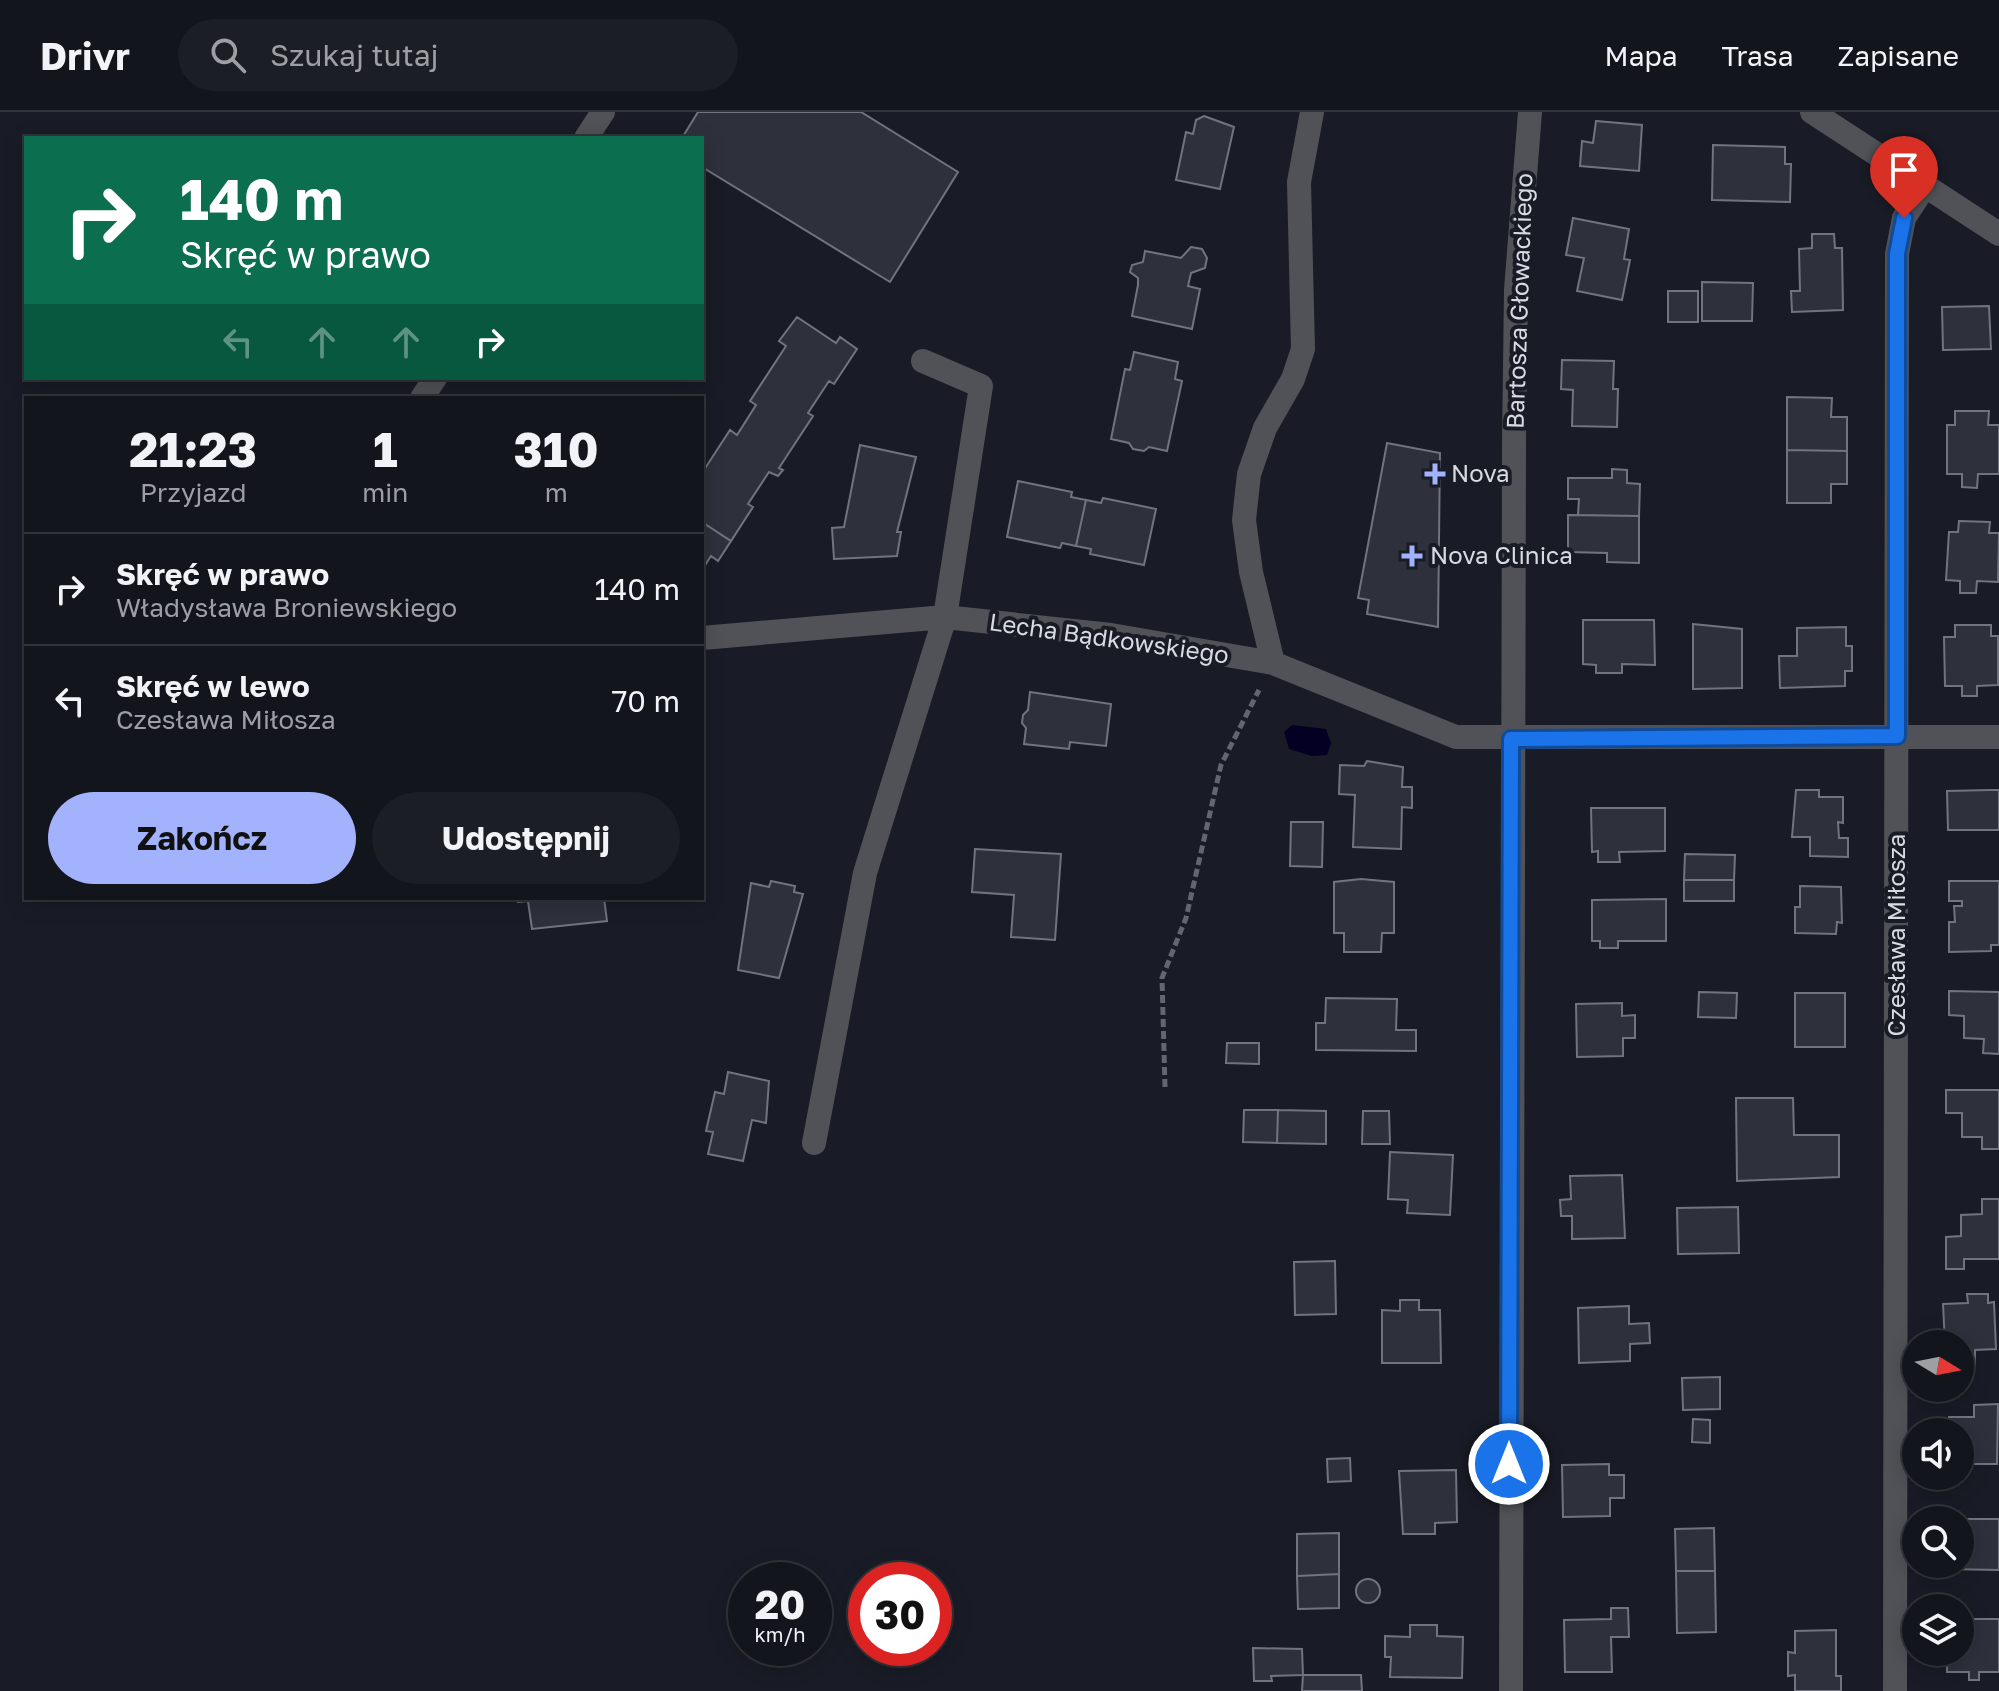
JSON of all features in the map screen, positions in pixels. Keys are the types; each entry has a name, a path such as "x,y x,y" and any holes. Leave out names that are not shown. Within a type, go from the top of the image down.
{"street":[{"path":"587,136 603,112"},
{"path":"1273,663 1251,572 1244,520 1249,474 1265,428 1293,379 1303,349 1299,182 1312,112"},
{"name":"Bartosza Głowackiego","path":"1511,1691 1511,739 1516,290 1530,112"},
{"path":"1812,112 1999,234"},
{"name":"Czesława Miłosza","path":"1895,1691 1897,254 1904,218 1925,186"},
{"path":"814,1143 865,873 945,617 981,386 923,361"},
{"name":"Lecha Bądkowskiego","path":"704,638 945,617 1177,644 1273,663 1456,737 1999,737"}],"path":[{"path":"1165,1087 1162,978 1186,918 1221,765 1273,663"}],"water":[{"path":"1292,725 1326,729 1331,743 1327,755 1312,756 1289,749 1284,732"}],"building":[{"path":"698,112 861,112 958,172 890,282 704,168 704,136 683,136"},
{"path":"1204,116 1234,127 1220,189 1176,180 1186,132 1193,134 1196,120"},
{"path":"1596,121 1642,125 1639,171 1580,166 1582,141 1593,143"},
{"path":"1713,145 1785,147 1785,164 1791,164 1790,202 1712,200"},
{"path":"1573,218 1629,229 1624,259 1630,260 1622,300 1577,291 1584,258 1566,255"},
{"path":"1812,234 1834,234 1835,248 1842,248 1843,310 1792,312 1791,291 1800,291 1799,249 1812,248"},
{"path":"1191,247 1202,249 1207,258 1205,268 1191,273 1188,286 1200,289 1192,329 1132,316 1138,278 1130,272 1132,265 1143,262 1145,251 1181,258"},
{"path":"1702,282 1753,283 1752,321 1702,321"},
{"path":"1668,291 1698,291 1698,322 1668,322"},
{"path":"1989,306 1991,349 1943,350 1942,307"},
{"path":"797,317 836,343 840,337 857,349 834,384 829,381 808,413 813,416 779,468 783,470 778,476 769,472 748,504 753,507 731,541 704,523 704,470 730,430 737,435 756,405 750,401 786,346 779,341"},
{"path":"1134,352 1178,362 1175,379 1182,381 1167,451 1149,447 1144,451 1133,449 1129,443 1111,439 1125,369 1130,370"},
{"path":"1562,360 1614,361 1613,389 1618,389 1617,427 1572,426 1573,390 1561,389"},
{"path":"1787,397 1832,398 1831,417 1847,417 1847,451 1787,450"},
{"path":"1955,411 1989,411 1988,425 1999,425 1999,474 1978,474 1977,488 1962,487 1962,474 1947,474 1947,425 1955,425"},
{"path":"1387,443 1440,453 1438,627 1367,614 1369,600 1358,598"},
{"path":"860,445 916,457 897,532 901,532 897,556 834,559 832,528 844,527"},
{"path":"1787,450 1847,451 1847,484 1831,484 1831,503 1787,503"},
{"path":"1612,469 1627,470 1627,483 1640,484 1639,516 1578,515 1579,499 1568,499 1568,478 1612,478"},
{"path":"1018,481 1072,492 1071,497 1086,500 1076,546 1062,543 1060,548 1007,537"},
{"path":"1103,498 1156,509 1144,565 1090,554 1091,549 1076,546 1086,500 1101,503"},
{"path":"1568,515 1639,516 1639,563 1607,562 1607,553 1568,552"},
{"path":"1959,521 1990,522 1989,533 1999,533 1998,582 1977,581 1976,593 1960,593 1960,581 1946,580 1949,532 1958,532"},
{"path":"704,523 731,541 718,561 711,556 704,567"},
{"path":"1583,620 1654,620 1655,665 1622,664 1622,673 1596,673 1596,665 1583,664"},
{"path":"1693,624 1742,629 1742,688 1693,689"},
{"path":"1955,625 1991,625 1991,636 1998,636 1998,685 1977,686 1977,696 1962,696 1962,686 1945,686 1944,637 1955,637"},
{"path":"1846,627 1846,646 1852,646 1852,671 1845,671 1845,686 1780,688 1779,656 1797,656 1797,628"},
{"path":"1030,692 1111,704 1106,746 1070,742 1069,749 1024,744 1026,728 1022,723 1023,715 1028,710"},
{"path":"1367,761 1403,767 1402,787 1412,787 1412,808 1402,807 1401,849 1353,847 1355,795 1339,794 1340,765 1364,766"},
{"path":"1796,790 1819,790 1819,797 1843,797 1843,823 1838,822 1839,838 1848,838 1848,857 1810,856 1810,837 1792,837"},
{"path":"1999,790 1999,830 1948,830 1947,791"},
{"path":"1591,808 1665,808 1665,851 1619,852 1620,862 1598,862 1598,851 1592,852"},
{"path":"1291,822 1323,822 1322,867 1290,866"},
{"path":"975,849 1061,854 1055,940 1011,937 1014,895 972,892"},
{"path":"1685,854 1735,855 1734,880 1684,880"},
{"path":"1361,879 1394,882 1394,933 1382,933 1381,952 1344,952 1344,933 1334,933 1334,882"},
{"path":"1684,880 1734,880 1734,901 1684,901"},
{"path":"771,881 795,886 794,892 803,894 779,978 738,970 751,883 769,887"},
{"path":"1949,881 1999,881 1999,945 1991,945 1991,951 1949,952 1949,922 1955,922 1954,906 1962,906 1962,901 1949,901"},
{"path":"1800,886 1841,887 1842,923 1837,922 1836,934 1795,933 1795,907 1800,907"},
{"path":"1666,899 1666,941 1618,941 1618,948 1600,948 1600,941 1592,941 1592,900"},
{"path":"518,900 604,900 607,921 532,929 528,901"},
{"path":"1949,991 1999,992 1999,1054 1983,1053 1984,1039 1964,1038 1964,1016 1949,1015"},
{"path":"1699,992 1737,993 1736,1018 1698,1017"},
{"path":"1795,993 1845,993 1845,1047 1795,1047"},
{"path":"1326,998 1397,999 1396,1030 1416,1030 1416,1051 1316,1050 1316,1023 1325,1023"},
{"path":"1622,1003 1622,1016 1635,1015 1635,1038 1623,1038 1623,1056 1577,1057 1576,1004"},
{"path":"1227,1043 1259,1043 1259,1064 1226,1063"},
{"path":"728,1072 769,1081 766,1123 752,1120 743,1161 708,1154 713,1132 706,1131 715,1092 724,1094"},
{"path":"1946,1090 1999,1090 1999,1149 1982,1149 1982,1137 1962,1137 1962,1113 1946,1113"},
{"path":"1736,1098 1793,1098 1794,1135 1839,1135 1839,1177 1737,1181"},
{"path":"1244,1110 1278,1110 1277,1143 1243,1142"},
{"path":"1278,1110 1326,1111 1326,1144 1277,1143"},
{"path":"1363,1111 1389,1111 1390,1144 1362,1144"},
{"path":"1390,1152 1453,1155 1450,1215 1407,1213 1408,1200 1388,1199"},
{"path":"1622,1175 1625,1238 1572,1239 1572,1216 1561,1216 1560,1200 1571,1199 1570,1176"},
{"path":"1982,1199 1999,1199 1999,1259 1964,1259 1964,1269 1946,1269 1946,1237 1961,1236 1961,1215 1982,1214"},
{"path":"1738,1207 1739,1253 1678,1254 1677,1208"},
{"path":"1335,1261 1336,1314 1295,1315 1294,1262"},
{"path":"1967,1294 1988,1294 1988,1303 1994,1302 1996,1349 1975,1350 1975,1365 1974,1330 1944,1330 1943,1304 1968,1303"},
{"path":"1400,1300 1419,1300 1419,1310 1440,1310 1441,1363 1382,1363 1382,1310 1400,1311"},
{"path":"1629,1306 1629,1324 1649,1323 1650,1343 1630,1344 1630,1361 1579,1363 1578,1308"},
{"path":"1720,1377 1720,1409 1683,1410 1682,1378"},
{"path":"1998,1404 1997,1464 1974,1464 1974,1418 1949,1418 1974,1417 1974,1405"},
{"path":"1693,1419 1710,1420 1710,1443 1692,1442"},
{"path":"1350,1458 1351,1481 1328,1482 1327,1459"},
{"path":"1609,1464 1609,1475 1624,1475 1624,1498 1610,1498 1610,1516 1563,1517 1562,1465"},
{"path":"1456,1470 1457,1522 1435,1523 1435,1534 1403,1534 1399,1471"},
{"path":"1974,1519 1999,1519 1999,1570 1974,1570"},
{"path":"1714,1528 1715,1571 1676,1571 1675,1529"},
{"path":"1339,1533 1339,1574 1297,1576 1297,1534"},
{"path":"1676,1571 1715,1571 1716,1632 1677,1633"},
{"path":"1339,1574 1339,1608 1298,1609 1297,1576"},
{"path":"1368,1579 1376,1583 1380,1591 1376,1599 1368,1603 1360,1599 1356,1591 1360,1583"},
{"path":"1611,1608 1628,1608 1629,1637 1611,1637 1612,1672 1565,1672 1564,1620 1611,1619"},
{"path":"1974,1619 1999,1619 1999,1672 1979,1672 1979,1680 1969,1680 1969,1672 1947,1672 1947,1666 1974,1666"},
{"path":"1410,1625 1437,1625 1437,1636 1463,1637 1462,1678 1390,1677 1391,1657 1385,1657 1385,1636 1410,1637"},
{"path":"1836,1630 1836,1676 1841,1676 1841,1691 1795,1691 1795,1675 1788,1676 1788,1652 1795,1653 1795,1631"},
{"path":"1253,1648 1302,1649 1303,1675 1271,1676 1272,1681 1254,1681"},
{"path":"1303,1675 1361,1675 1362,1691 1302,1691"}],"place":[{"name":"Nova","path":"1435,474"},
{"name":"Nova Clinica","path":"1412,556"}],"route":[{"path":"1509,1464 1511,739 1897,736 1897,254 1904,218"}]}
